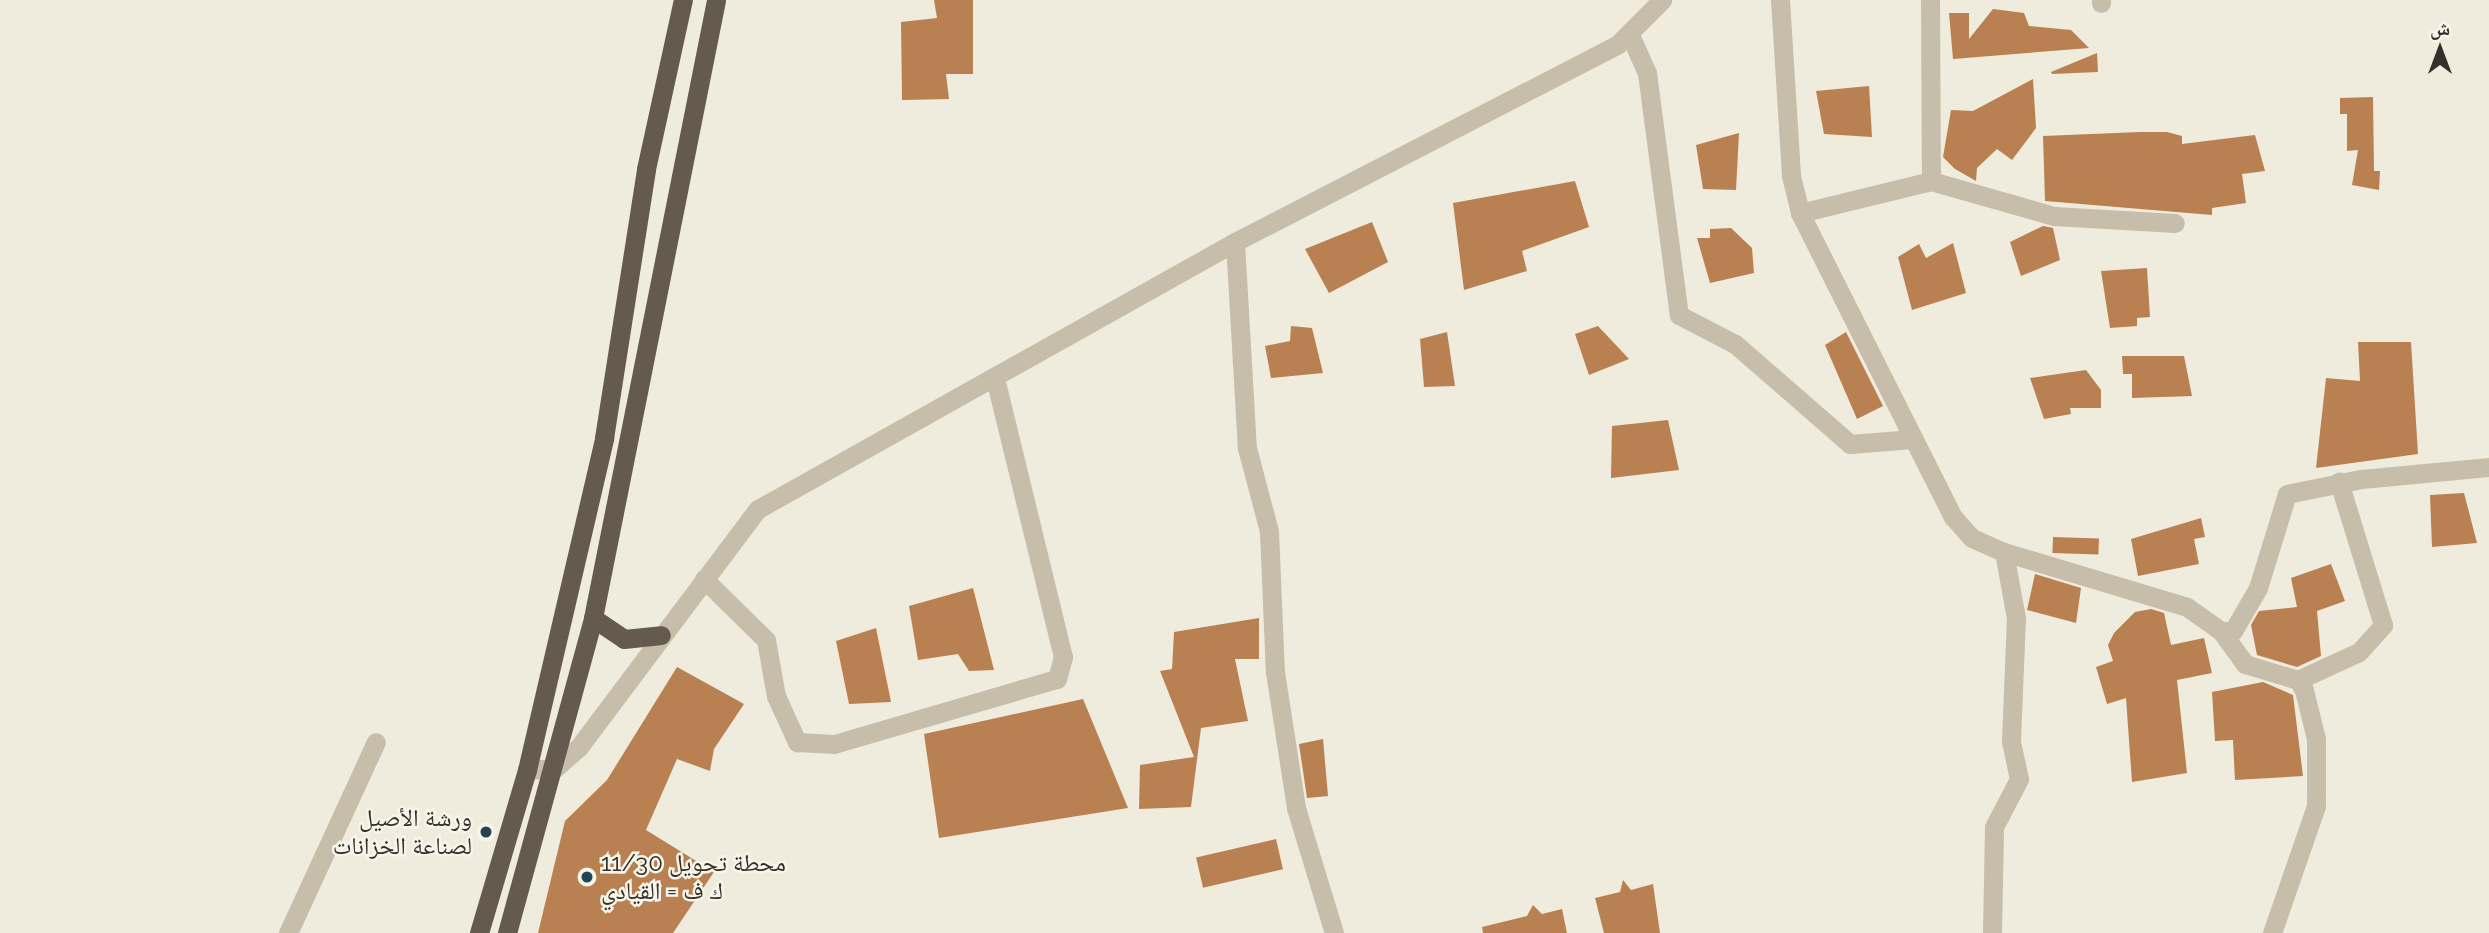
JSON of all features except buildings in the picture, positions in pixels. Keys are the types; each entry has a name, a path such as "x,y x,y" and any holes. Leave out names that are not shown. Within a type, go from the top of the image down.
{"highway":[{"path":"479,933 527,770 604,438 646,169 683,0"},
{"path":"507,933 555,768 593,618 716,0"},
{"path":"593,618 624,639 661,635"}],"street":[{"path":"527,770 555,768 593,731 661,635 758,509 1235,242 1630,35 1662,0"},
{"path":"1780,0 1790,163 1800,213 1954,517 1972,538 2004,552 2164,597 2221,631 2245,664 2298,680 2359,652 2384,625 2339,482"},
{"path":"1930,0 1931,181"},
{"path":"1630,35 1647,73 1679,314 1735,344 1850,444 1913,439"},
{"path":"1800,213 1931,181 2054,216 2175,223"},
{"path":"1235,242 1247,448 1269,531 1275,672 1296,807 1334,933"},
{"path":"704,579 766,640 779,707 797,742 834,744 1057,679 1063,657 995,378"},
{"path":"2221,631 2233,631 2258,589 2287,494 2339,482 2489,467"},
{"path":"1992,933 1994,827 2019,779 2011,741 2016,618 2004,552"},
{"path":"2272,933 2316,806 2316,739 2298,680"},
{"path":"289,933 376,742"}],"place":[{"name":"ورشة الأصيل لصناعة الخزانات","path":"486,832"},
{"name":"محطة تحويل 11/30 ك ف = القيادي","path":"587,877"}]}
